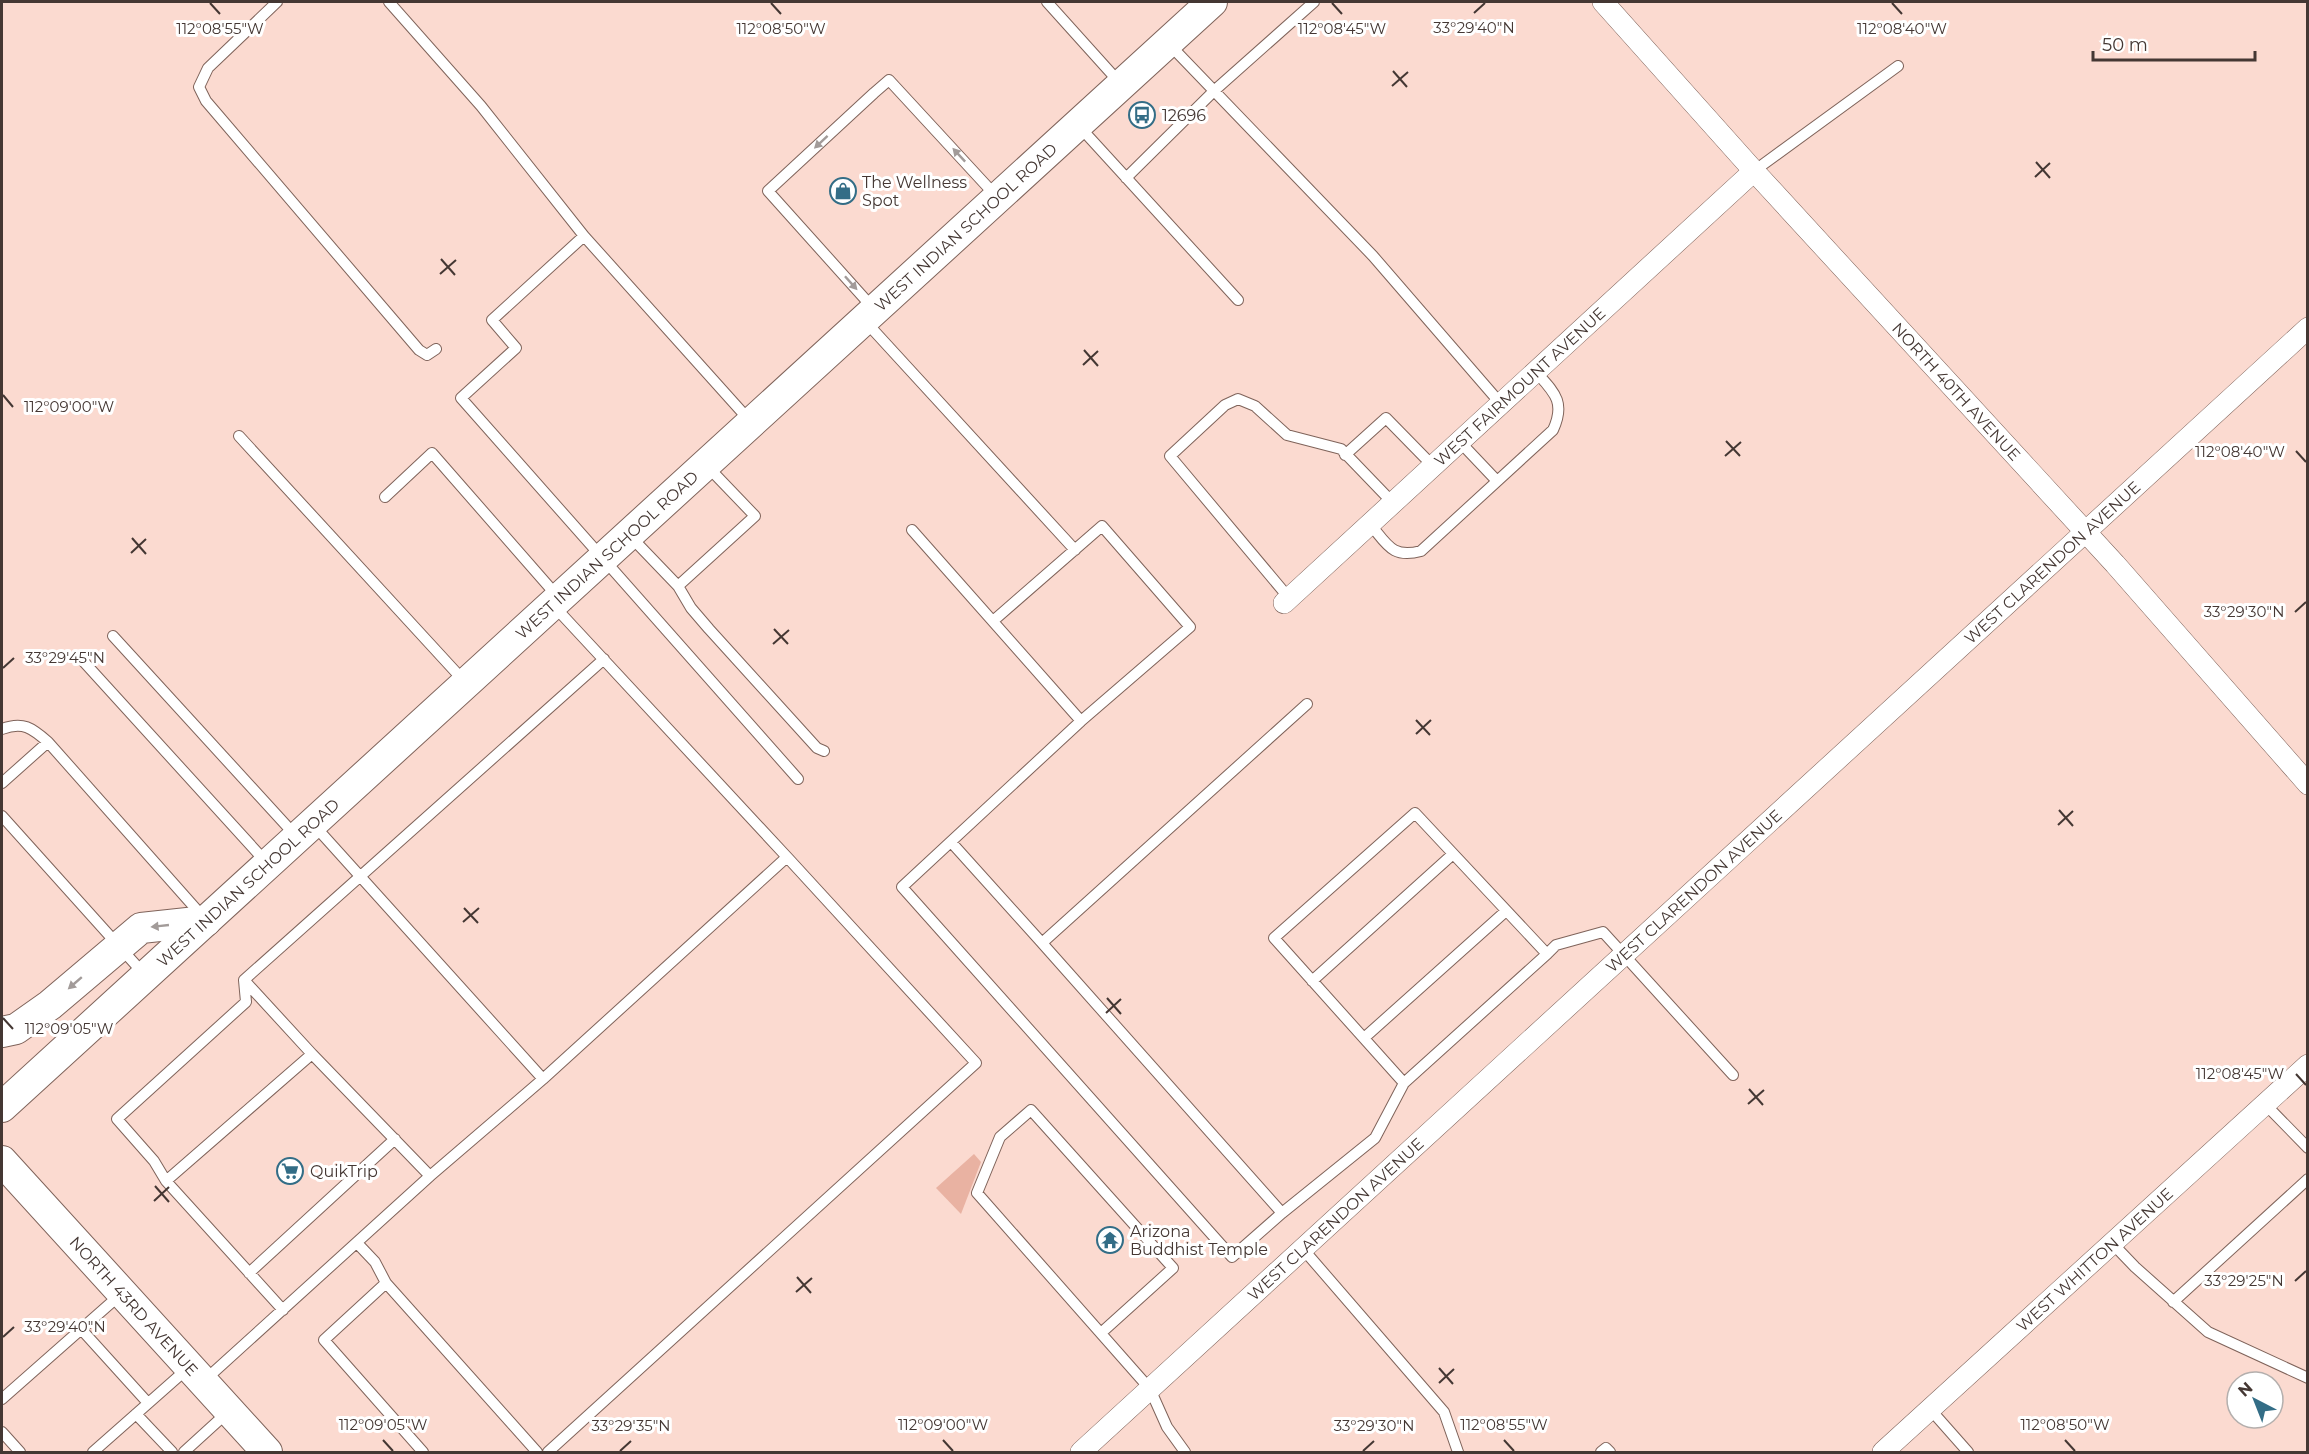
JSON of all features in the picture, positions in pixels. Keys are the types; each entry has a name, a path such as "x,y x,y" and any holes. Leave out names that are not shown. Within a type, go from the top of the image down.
{"main road":[{"name":"WEST INDIAN SCHOOL ROAD","path":"2,1107 707,466 1212,2"},
{"path":"2,1032 16,1029 50,1005 141,928 206,921"},
{"name":"NORTH 43RD AVENUE","path":"2,1161 267,1452"}],"street":[{"name":"NORTH 40TH AVENUE","path":"1603,2 1754,171 2086,532 2307,784"},
{"name":"WEST FAIRMOUNT AVENUE","path":"1286,601 1754,171"},
{"name":"WEST CLARENDON AVENUE","path":"1081,1452 2307,328"},
{"name":"WEST WHITTON AVENUE","path":"1883,1452 2307,1065"}],"lane":[{"path":"277,2 208,68 199,87 206,101 419,350 427,355 436,349"},
{"path":"389,2 481,106 584,236 752,424"},
{"path":"1047,2 1122,85"},
{"path":"1126,178 1215,90 1314,2"},
{"path":"1168,43 1373,256 1501,404"},
{"path":"1754,171 1898,66"},
{"path":"998,198 889,80 768,191 870,316 1075,550"},
{"path":"1078,125 1238,300"},
{"path":"584,236 492,320 516,348 461,398 798,779"},
{"path":"1370,524 1396,553 1407,555 1421,551 1553,430 1560,416 1558,400 1536,372"},
{"path":"1286,601 1170,456 1225,405 1238,399 1255,406 1287,435 1341,449 1393,503"},
{"path":"1345,455 1386,418 1433,466"},
{"path":"239,436 466,683"},
{"path":"1460,442 1497,481"},
{"path":"385,497 432,453 603,659 976,1063 548,1452"},
{"path":"678,586 755,516 707,466"},
{"path":"993,621 1102,526 1190,627 1081,721 902,887 1232,1257 1282,1213 1375,1138 1404,1083 1556,945 1603,932 1733,1075"},
{"path":"912,530 1081,721"},
{"path":"630,536 678,586 691,608 708,629 818,748 824,751"},
{"path":"113,636 305,831 361,876 543,1078"},
{"path":"244,980 603,659"},
{"path":"84,662 268,865"},
{"path":"1042,943 1307,704"},
{"path":"2,729 13,725 28,725 48,742 206,921"},
{"path":"2,783 48,742"},
{"path":"1404,1083 1274,938 1415,813 1547,954"},
{"path":"2,816 146,975"},
{"path":"951,842 1282,1213"},
{"path":"1312,981 1453,854"},
{"path":"93,1452 148,1403 196,1375 283,1310 787,857"},
{"path":"1364,1038 1506,911"},
{"path":"244,980 430,1176"},
{"path":"244,980 246,1002 117,1119 154,1161 166,1181 283,1310"},
{"path":"166,1181 312,1054"},
{"path":"2265,1104 2307,1148"},
{"path":"1101,1333 1173,1268 1031,1110 1000,1137 977,1194 1150,1389 1167,1427 1185,1452"},
{"path":"249,1273 395,1139"},
{"path":"2173,1302 2307,1179"},
{"path":"357,1243 375,1262 386,1283 537,1452"},
{"path":"2112,1243 2208,1332 2307,1378"},
{"path":"1303,1249 1444,1412 1458,1452"},
{"path":"386,1283 324,1340 423,1452"},
{"path":"2,1399 122,1293"},
{"path":"81,1329 148,1403"},
{"path":"1930,1409 1968,1452"},
{"path":"184,1452 229,1411"},
{"path":"136,1414 172,1452"},
{"path":"2,1432 20,1452"},
{"path":"1601,1452 1606,1448 1610,1452"}],"shaded area":[{"path":"974,1154 981,1162 961,1214 936,1188"}],"place":[{"name":"12696","path":"1142,115"},
{"name":"The Wellness Spot","path":"843,191"},
{"name":"QuikTrip","path":"290,1171"},
{"name":"Arizona Buddhist Temple","path":"1110,1240"}]}
